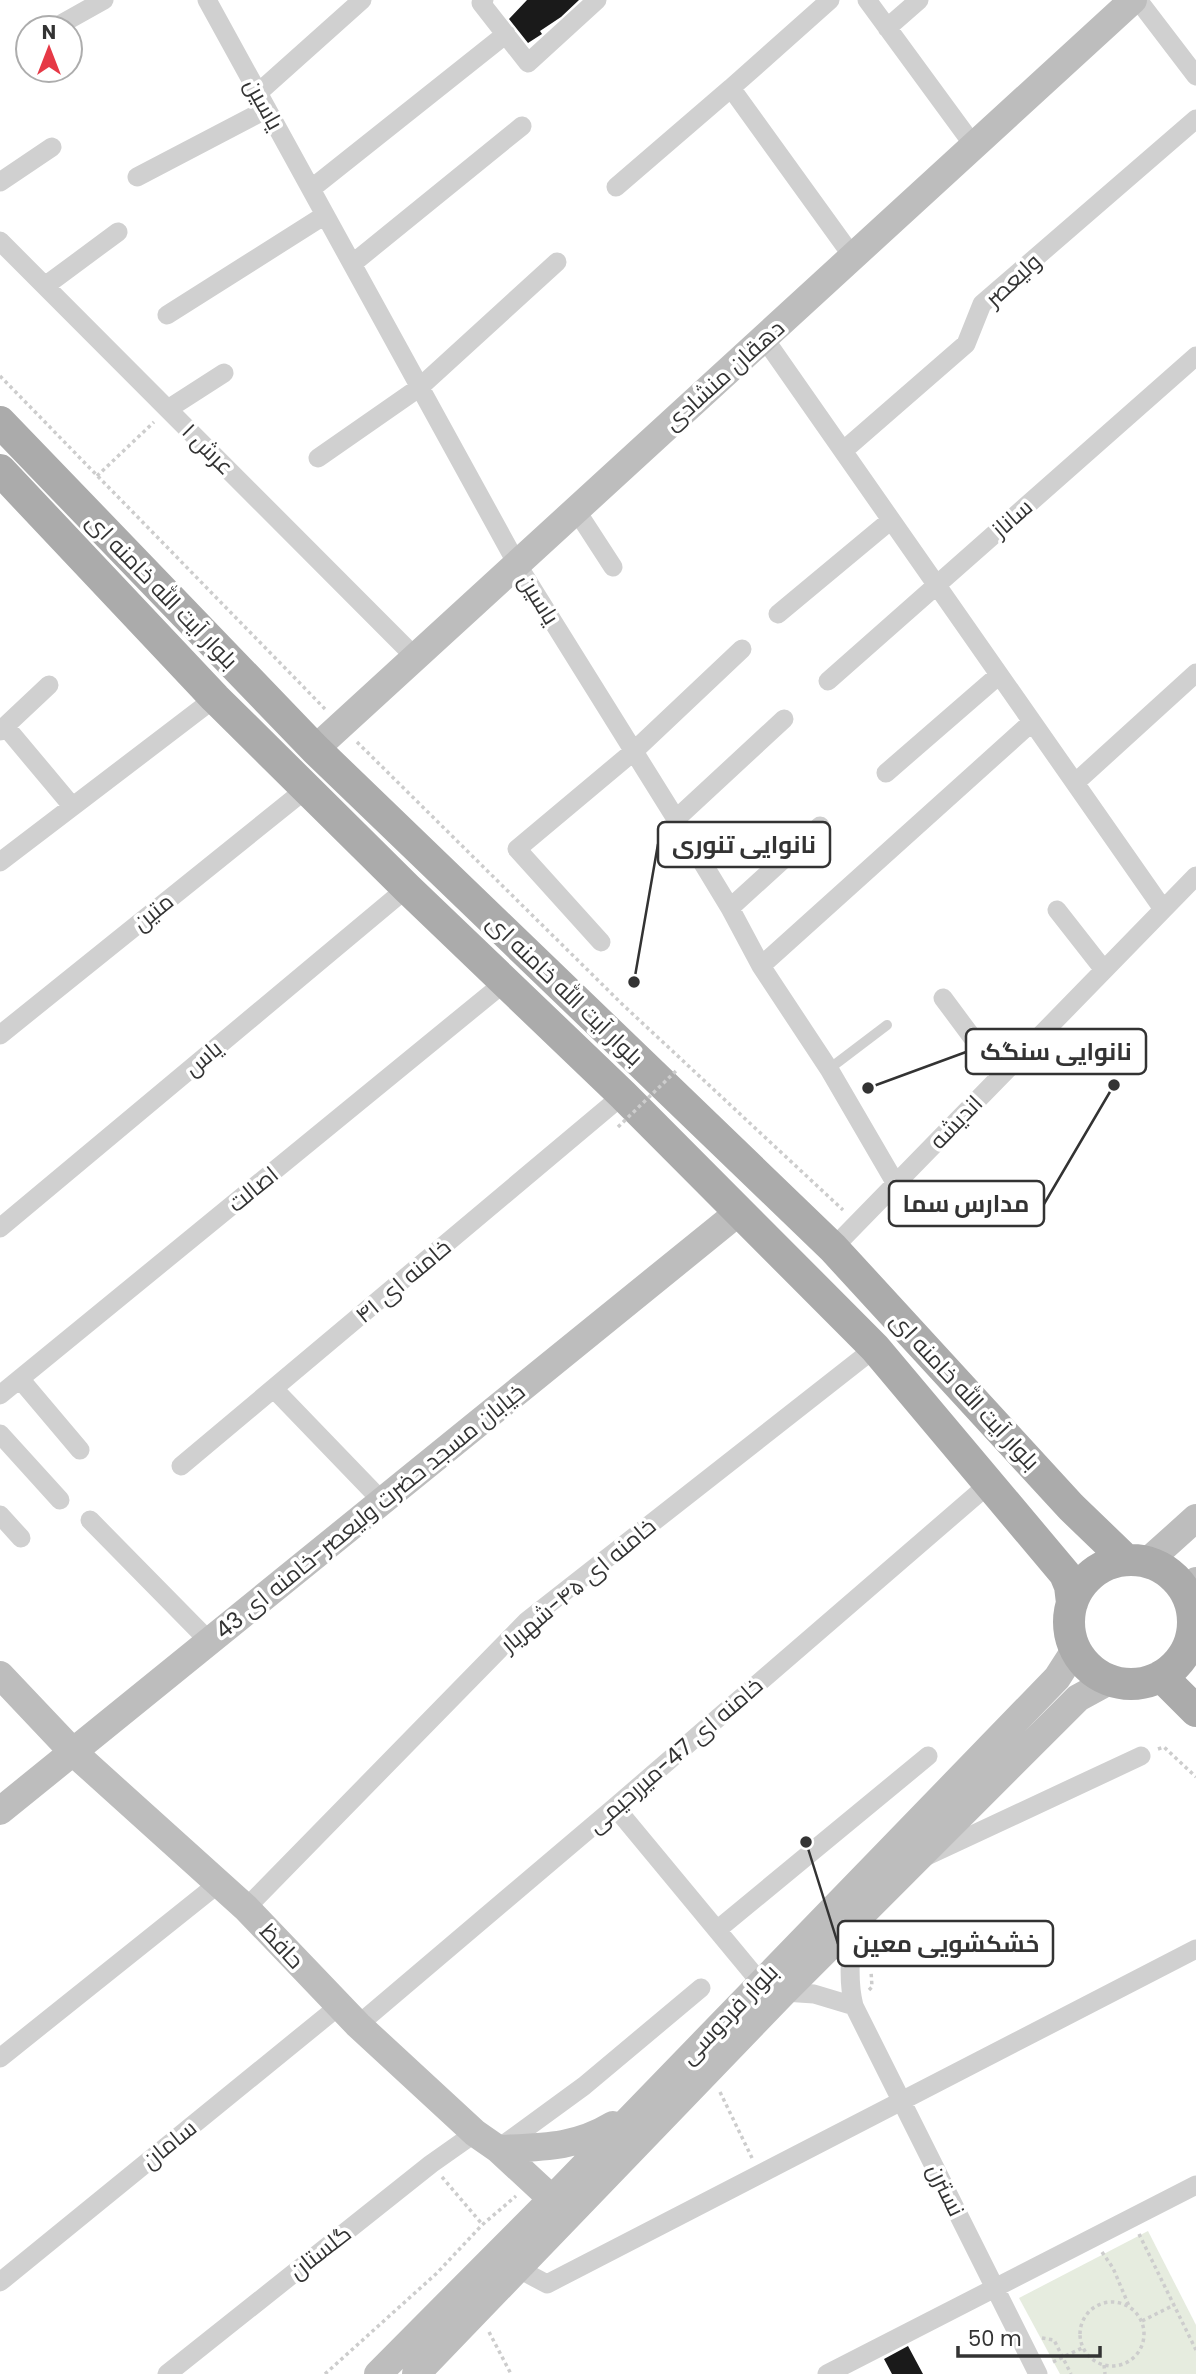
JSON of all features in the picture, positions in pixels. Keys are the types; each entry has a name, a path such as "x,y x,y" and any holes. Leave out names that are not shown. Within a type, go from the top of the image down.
{"main road":[{"name":"بلوار آیت الله خامنه ای","path":"0,422 315,749 833,1248 1071,1507 1137,1561"},
{"name":"بلوار آیت الله خامنه ای","path":"0,470 215,698 740,1211 874,1348 1065,1574 1072,1603"},
{"path":"1030,1533 1042,1540 1055,1537 1069,1518 1071,1507"},
{"path":"1137,1561 1166,1571 1191,1588 1193,1646 1161,1676 1131,1684 1111,1680 1090,1668 1075,1650 1069,1626 1072,1603 1076,1591 1092,1573 1102,1567 1137,1561"},
{"path":"1161,1676 1194,1698"}],"street":[{"path":"79,14 104,0"},
{"name":"یاسین","path":"207,0 517,564 676,819 730,908 761,966 829,1069 896,1184"},
{"path":"137,177 262,101 362,0"},
{"path":"484,0 481,3 528,63 597,0"},
{"path":"616,187 830,0"},
{"path":"867,0 974,146"},
{"path":"887,28 919,0"},
{"name":"دهقان منشادی","path":"315,749 1133,0"},
{"path":"1138,0 1196,76"},
{"path":"311,190 506,34"},
{"path":"731,88 853,257"},
{"name":"ولیعصر","path":"843,451 966,344 982,304 1196,119"},
{"path":"352,264 523,126"},
{"path":"0,183 52,147"},
{"path":"167,315 325,215"},
{"path":"45,286 118,232"},
{"name":"عرش ۱","path":"0,241 415,657"},
{"path":"318,458 420,387 557,262"},
{"path":"764,338 1163,909"},
{"name":"ساناز","path":"828,681 1196,356"},
{"path":"168,409 224,373"},
{"path":"576,510 613,567"},
{"path":"778,614 891,520"},
{"path":"601,942 517,849 634,751 742,649"},
{"path":"1075,783 1196,674"},
{"path":"886,773 999,675"},
{"path":"50,685 3,729 72,806"},
{"path":"0,862 215,698"},
{"path":"676,819 784,719"},
{"path":"761,966 1032,722"},
{"name":"متین","path":"0,1035 306,789"},
{"path":"730,908 820,826"},
{"name":"اندیشه","path":"833,1248 1196,876"},
{"name":"یاس","path":"0,1228 407,888"},
{"path":"1057,910 1104,970"},
{"name":"اصالت","path":"0,1395 505,982"},
{"path":"943,998 1001,1076"},
{"name":"خامنه ای ۴۱","path":"181,1466 275,1390 622,1095"},
{"name":"خیابان مسجد حضرت ولیعصر-خامنه ای 43","path":"0,1811 740,1211"},
{"name":"خامنه ای ۴۵-شهریار","path":"246,1908 527,1621 874,1348"},
{"path":"20,1380 80,1450"},
{"path":"275,1390 382,1501"},
{"path":"0,1434 61,1500"},
{"name":"خامنه ای 47-میررحیمی","path":"348,2015 615,1807 989,1484"},
{"path":"0,1515 21,1538"},
{"path":"1137,1561 1196,1518"},
{"path":"90,1520 209,1641"},
{"name":"بلوار فردوسی","path":"416,2374 519,2269 551,2198 772,1987 1057,1678 1075,1650"},
{"name":"حافظ","path":"0,1675 73,1752 246,1908 348,2015 475,2133 551,2198"},
{"name":"بلوار فردوسی","path":"378,2374 634,2113 772,1987 867,1924 913,1863 1077,1698 1111,1680"},
{"path":"718,1930 928,1756"},
{"path":"913,1863 1141,1756"},
{"path":"615,1807 718,1930 772,1987 814,1994 854,2006"},
{"path":"0,2058 219,1883"},
{"name":"نسترن","path":"867,1924 849,1968 854,2006 1035,2373"},
{"path":"519,2269 547,2284 1196,1949"},
{"path":"498,2150 583,2086 701,1988"},
{"name":"سامان","path":"0,2282 348,2015"},
{"path":"498,2150 568,2144 593,2137 634,2113"},
{"name":"گلستان","path":"167,2374 431,2164 475,2133"},
{"path":"827,2374 1196,2185"}],"lane":[{"path":"829,1069 887,1025"}],"path":[{"path":"0,376 341,725 622,1004 858,1223"},
{"path":"97,475 168,409"},
{"path":"618,1127 678,1069"},
{"path":"1141,1756 1164,1747 1196,1777"},
{"path":"867,1924 870,1958"},
{"path":"854,2006 872,1987 871,1968"},
{"path":"720,2091 760,2175"},
{"path":"431,2164 482,2225"},
{"path":"325,2374 437,2273 482,2225 551,2198"},
{"path":"1136,2227 1196,2350"},
{"path":"1097,2246 1113,2268 1129,2306 1142,2321 1145,2341 1135,2359 1116,2367 1096,2363 1082,2348 1080,2328 1090,2310 1108,2302 1129,2306"},
{"path":"1142,2321 1174,2305"},
{"path":"488,2328 511,2374"},
{"path":"1038,2329 1043,2339 1054,2340 1071,2374"},
{"path":"1035,2373 1082,2348"},
{"path":"1104,2365 1105,2374"}],"shaded area":[{"path":"1148,2231 1196,2325 1196,2374 1060,2374 1019,2298"}],"building":[{"path":"527,0 579,0 561,17 540,31 542,34 528,43 509,19"},
{"path":"908,2346 923,2374 892,2374 884,2359"}],"place":[{"name":"نانوایی تنوری","path":"634,982"},
{"name":"مدارس سما","path":"1114,1085"},
{"name":"نانوایی سنگک","path":"868,1088"},
{"name":"خشکشویی معین","path":"806,1842"}]}
